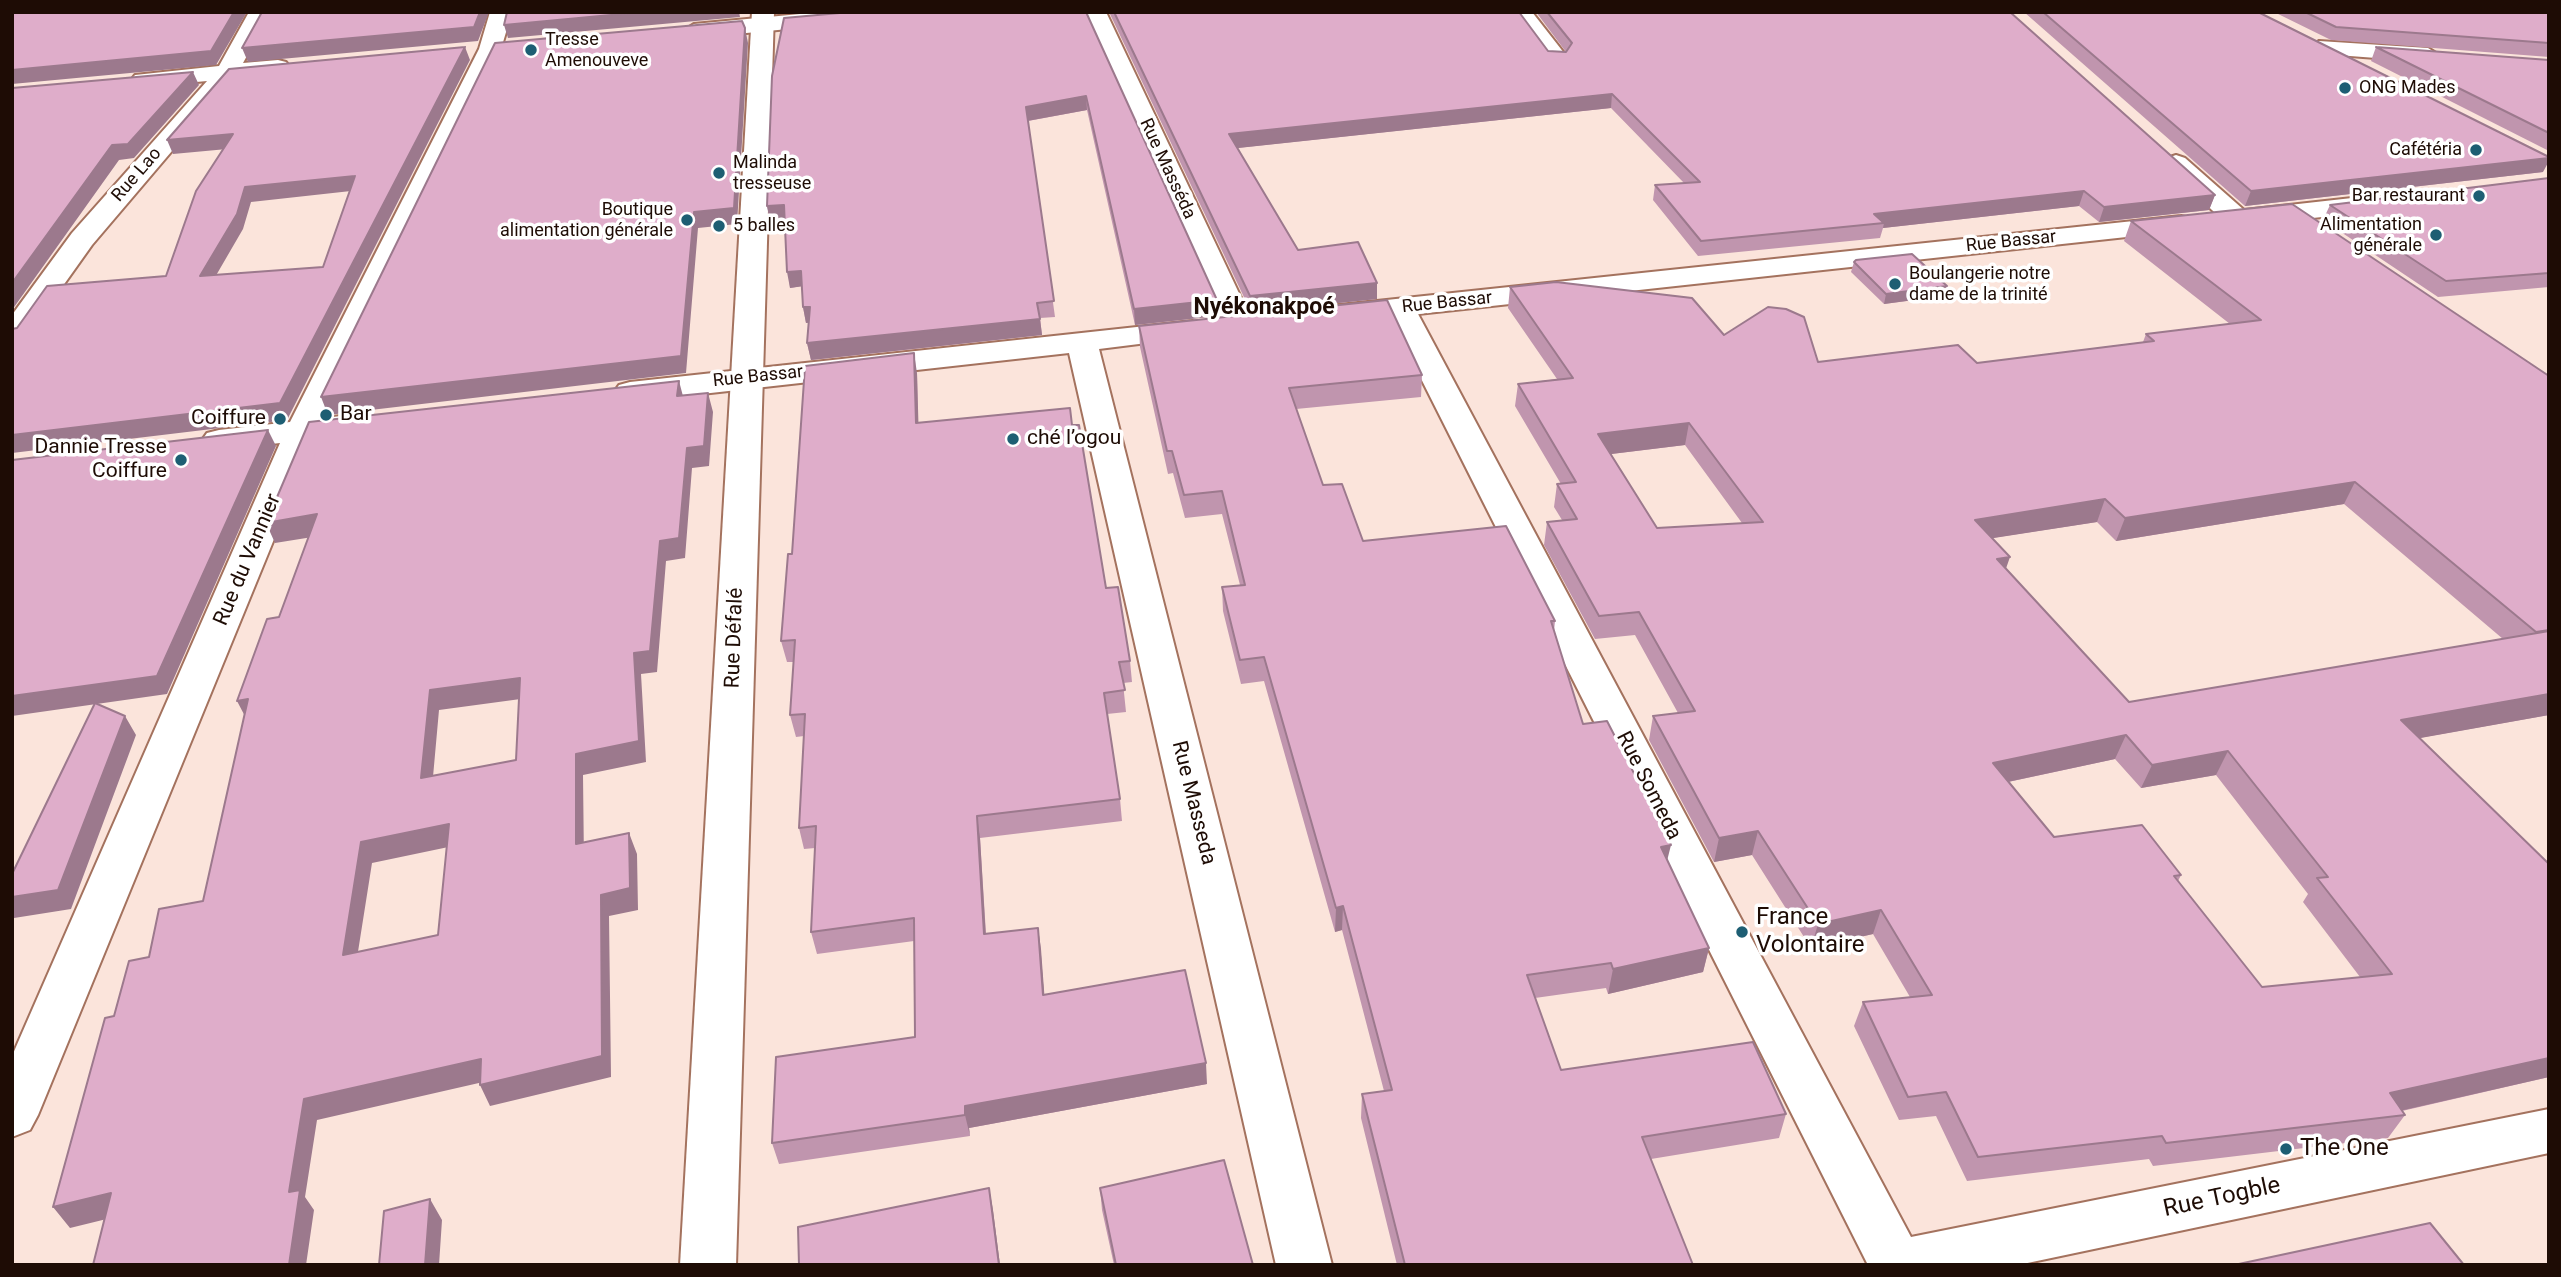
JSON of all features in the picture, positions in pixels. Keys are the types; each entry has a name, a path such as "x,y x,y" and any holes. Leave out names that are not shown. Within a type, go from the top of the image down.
{"street":[{"name":"Rue Lao","path":"12,336 82,239 227,72 260,12"},
{"name":"Rue du Vannier","path":"12,1115 302,430 490,49 501,12"},
{"path":"667,33 763,19 893,12"},
{"name":"Rue Masséda","path":"1095,12 1253,324"},
{"path":"1520,12 1557,58"},
{"name":"Rue Défalé","path":"708,1265 763,19"},
{"path":"2296,36 2367,72"},
{"path":"2319,48 2454,57"},
{"path":"120,82 296,65"},
{"path":"2157,146 2237,218"},
{"name":"Rue Bassar","path":"1306,318 2409,200"},
{"path":"2289,212 2323,235"},
{"name":"Rue Someda","path":"1400,308 1896,1265"},
{"name":"Rue Bassar","path":"608,394 1253,324"},
{"name":"Rue Masseda","path":"1082,342 1304,1265"},
{"path":"192,443 386,420"},
{"name":"Rue Togble","path":"1896,1265 2549,1131"}],"building":[{"path":"12,12 234,12 211,51 12,70"},
{"path":"262,12 480,12 474,27 242,48"},
{"path":"507,12 643,12 504,25"},
{"path":"851,12 1086,12 1217,300 1134,309 1086,96 1026,107 1054,301 1037,303 1040,319 807,343 810,307 803,307 801,271 787,272 784,205 767,206 772,76 784,18"},
{"path":"1114,12 1519,12 1548,51 1566,52 1572,43 1547,12 2010,12 2215,195 2104,207 2084,191 1874,214 1884,223 1701,241 1655,185 1700,182 1612,94 1229,134 1298,250 1358,242 1377,283 1250,296"},
{"path":"2043,12 2258,12 2549,158 2251,191"},
{"path":"2305,12 2549,12 2549,43 2336,27"},
{"path":"742,21 745,28 734,208 694,212 681,356 321,397 495,43"},
{"path":"465,47 280,403 12,435 12,329 17,328 47,286 166,276 196,191 233,134 167,140 229,69","holes":["355,176 323,267 200,276 237,214 245,187"]},
{"path":"2376,47 2549,60 2549,133"},
{"path":"193,72 128,144 112,145 12,283 12,88"},
{"path":"2549,178 2549,273 2446,281 2330,205"},
{"path":"2292,204 2549,376 2549,630 2536,632 2355,482 2125,518 2105,499 1975,520 2010,557 1997,559 2129,702 2549,631 2549,694 2401,720 2549,864 2549,1058 2390,1093 2405,1115 2166,1143 2162,1136 1978,1157 1946,1092 1908,1097 1863,1002 1932,995 1881,910 1818,924 1758,831 1719,838 1653,716 1695,711 1639,612 1599,616 1547,522 1577,519 1557,484 1576,482 1518,384 1573,378 1510,287 1556,282 1692,298 1724,335 1768,307 1786,309 1804,317 1818,362 1958,345 1977,363 2154,341 2146,334 2261,320 2131,221","holes":["1689,423 1763,522 1657,528 1598,434","2126,735 2152,765 2228,751 2328,877 2317,878 2392,974 2262,987 2174,876 2181,875 2142,825 2054,837 1993,763"]},
{"path":"1912,254 1947,286 1886,294 1854,262 1856,260"},
{"path":"1387,300 1422,375 1289,388 1323,485 1342,484 1363,541 1506,526 1555,621 1551,621 1583,724 1607,721 1671,845 1661,847 1709,948 1613,969 1611,963 1527,975 1561,1070 1753,1042 1786,1114 1642,1137 1693,1265 1405,1265 1362,1094 1392,1090 1343,906 1336,908 1264,657 1240,660 1222,587 1245,585 1222,491 1184,495 1172,451 1167,451 1139,326"},
{"path":"914,353 916,423 1070,408 1072,425 1079,425 1106,588 1118,587 1130,661 1119,662 1125,690 1104,693 1120,799 977,816 984,934 1038,928 1043,995 1185,970 1206,1063 965,1106 965,1115 772,1143 776,1057 915,1037 914,918 811,932 816,826 799,828 805,714 790,715 795,640 781,641 788,554 792,554 805,366"},
{"path":"679,381 677,396 708,393 704,446 687,448 679,538 660,541 650,651 634,653 639,741 576,754 576,844 629,833 630,888 601,895 602,1056 480,1085 481,1059 304,1099 289,1192 300,1190 289,1265 93,1265 111,1193 53,1207 105,1018 114,1016 129,961 149,957 159,909 203,901 248,699 237,701 267,619 279,617 317,514 266,523 309,422","holes":["520,678 516,760 421,778 430,690","449,824 438,935 343,955 361,842"]},
{"path":"268,430 157,676 12,696 12,460"},
{"path":"95,703 125,716 58,890 12,897 12,874"},
{"path":"1224,1160 1253,1265 1116,1265 1100,1188"},
{"path":"989,1188 999,1265 799,1265 798,1227"},
{"path":"430,1199 425,1265 379,1265 384,1211"},
{"path":"2430,1223 2464,1265 2234,1265"}],"place":[{"name":"Tresse Amenouveve","path":"531,50"},
{"name":"ONG Mades","path":"2345,88"},
{"name":"Cafétéria","path":"2476,150"},
{"name":"Malinda tresseuse","path":"719,173"},
{"name":"Bar restaurant","path":"2479,196"},
{"name":"Boutique alimentation générale","path":"687,220"},
{"name":"5 balles","path":"719,226"},
{"name":"Alimentation générale","path":"2436,235"},
{"name":"Boulangerie notre dame de la trinité","path":"1895,284"},
{"name":"Bar","path":"326,415"},
{"name":"Coiffure","path":"280,419"},
{"name":"ché l’ogou","path":"1013,439"},
{"name":"Dannie Tresse Coiffure","path":"181,460"},
{"name":"France Volontaire","path":"1742,932"},
{"name":"The One","path":"2286,1149"}],"district":[{"name":"Nyékonakpoé","path":"1264,308"}]}
